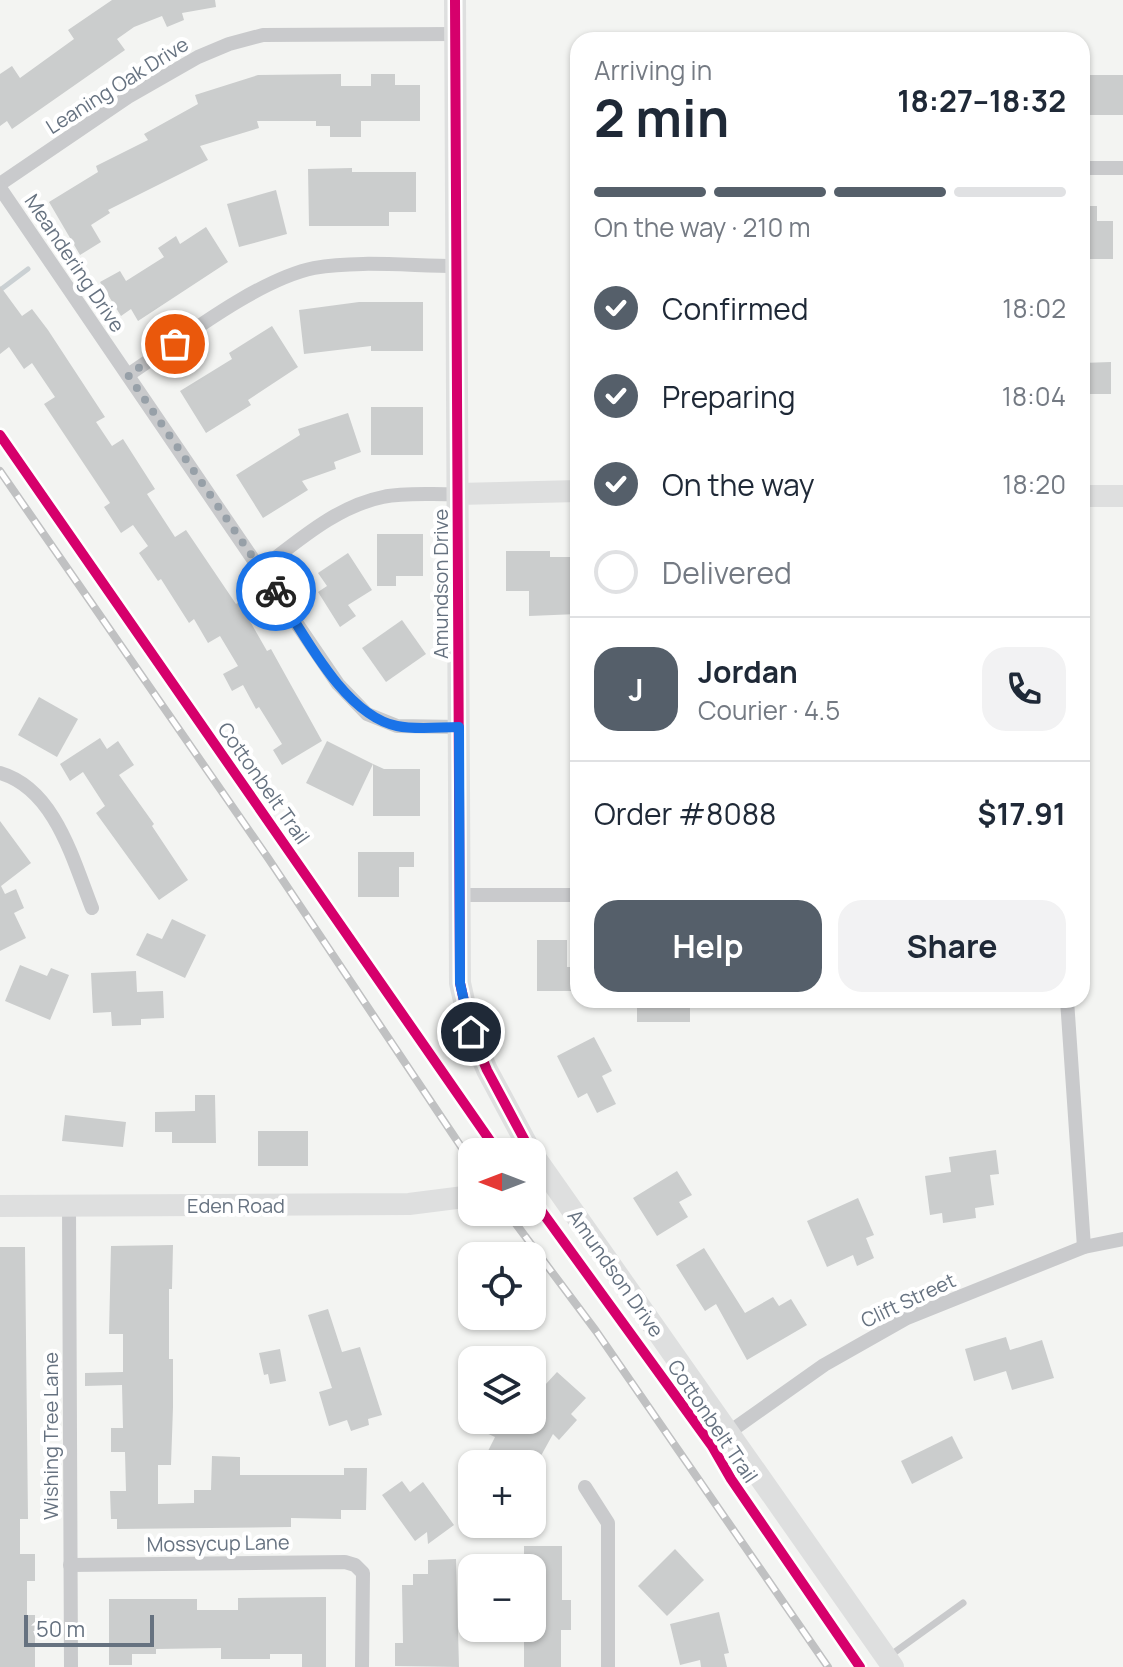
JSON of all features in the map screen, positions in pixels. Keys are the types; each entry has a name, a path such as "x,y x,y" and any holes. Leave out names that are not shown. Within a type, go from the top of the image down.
{"street":[{"name":"Amundson Drive","path":"455,0 460,983 471,1032 487,1070 523,1138"},
{"name":"Leaning Oak Drive","path":"0,186 128,97 198,57 229,44 263,35 455,34"},
{"path":"1090,168 1123,168"},
{"name":"Meandering Drive","path":"0,186 338,684 367,714 397,726 459,727"},
{"path":"128,375 270,282 314,268 342,265 456,266"},
{"path":"261,569 336,515 385,496 570,491"},
{"path":"1090,496 1123,496"},
{"path":"0,773 21,782 49,813 65,839 92,908"},
{"path":"460,895 570,895"},
{"path":"1068,1008 1084,1247"},
{"name":"Amundson Drive","path":"546,1174 890,1662"},
{"name":"Eden Road","path":"0,1206 409,1204 458,1198"},
{"name":"Wishing Tree Lane","path":"69,1206 71,1667"},
{"name":"Clift Street","path":"728,1433 824,1365 907,1318 1084,1247 1123,1239"},
{"path":"585,1487 608,1523 608,1667"},
{"name":"Mossycup Lane","path":"70,1565 345,1562 355,1565 363,1573 362,1667"}],"lane":[{"path":"890,1662 963,1603"}],"building":[{"path":"112,0 215,0 216,7 182,13 184,20 167,27 162,16 134,27 117,39 125,50 12,129 7,121 0,126 0,74 12,66 20,78 74,39 68,30"},
{"path":"341,74 341,86 371,86 371,74 395,74 395,85 420,85 420,121 361,121 361,137 330,137 330,126 316,126 316,121 257,121 259,128 200,146 208,160 108,210 110,213 91,225 101,242 80,255 49,202 98,172 96,166 148,140 144,134 198,104 195,95 258,75"},
{"path":"1090,75 1123,75 1123,115 1090,115"},
{"path":"352,168 352,172 416,172 416,212 389,212 389,226 309,226 308,169"},
{"path":"276,190 287,234 239,247 227,204"},
{"path":"1090,206 1097,206 1097,221 1113,221 1113,259 1090,259"},
{"path":"206,227 228,262 138,321 131,309 121,316 100,282 120,271 126,281 164,257 158,248 176,236 180,244"},
{"path":"0,286 22,316 32,309 48,330 105,417 96,422 112,446 123,439 155,489 147,494 175,537 186,530 236,604 239,602 267,651 271,649 322,741 282,765 273,750 282,744 259,707 256,709 243,685 232,691 223,674 238,666 220,636 208,643 194,619 189,623 161,579 158,581 139,553 148,546 133,525 121,533 104,507 110,503 44,404 55,397 32,363 24,369 9,347 0,354"},
{"path":"359,302 423,302 423,351 371,351 371,346 304,354 299,310"},
{"path":"272,326 298,367 248,400 251,405 206,433 180,391 232,359 229,353"},
{"path":"1111,362 1111,394 1090,394 1090,363"},
{"path":"371,407 423,407 423,455 371,455"},
{"path":"348,413 361,452 334,462 336,469 302,481 308,490 263,518 236,475 300,435 298,429"},
{"path":"377,534 423,534 423,576 396,576 396,586 377,586"},
{"path":"506,551 550,551 550,557 570,557 570,614 529,616 529,591 506,591"},
{"path":"348,553 372,590 348,605 356,616 340,627 318,592 327,586 318,573"},
{"path":"402,620 426,654 386,682 362,648"},
{"path":"39,697 78,719 57,757 18,735"},
{"path":"100,738 107,749 118,741 134,765 119,775 188,880 159,900 96,813 105,806 83,772 70,781 60,764"},
{"path":"327,741 373,764 353,806 306,783"},
{"path":"373,764 384,769 420,769 420,816 373,816"},
{"path":"0,821 31,863 1,886 5,894 16,889 24,908 14,913 26,938 0,951"},
{"path":"358,852 414,852 414,867 399,867 399,897 358,897"},
{"path":"172,919 206,935 185,978 136,955 147,933 162,939"},
{"path":"537,940 567,940 570,991 537,991"},
{"path":"20,965 47,976 51,968 69,975 50,1020 5,1001"},
{"path":"136,971 137,992 163,991 164,1018 141,1019 141,1025 112,1026 111,1012 93,1013 91,973"},
{"path":"637,1008 690,1008 690,1022 637,1022"},
{"path":"594,1037 612,1071 602,1076 616,1104 597,1113 587,1093 578,1098 557,1056"},
{"path":"195,1095 215,1095 216,1143 172,1143 172,1132 155,1132 155,1112 195,1111"},
{"path":"65,1115 126,1122 123,1147 62,1141"},
{"path":"258,1131 308,1131 308,1166 258,1166"},
{"path":"996,1150 999,1174 990,1175 994,1205 975,1208 976,1218 943,1223 942,1213 930,1215 925,1176 951,1172 949,1157"},
{"path":"677,1171 692,1195 679,1202 688,1217 657,1236 633,1198"},
{"path":"858,1198 874,1235 866,1238 874,1258 857,1266 853,1255 827,1267 807,1221"},
{"path":"173,1245 172,1289 169,1289 169,1359 173,1359 171,1465 158,1465 158,1504 194,1503 194,1490 211,1490 212,1456 240,1457 240,1475 344,1475 344,1468 367,1468 366,1510 341,1510 341,1519 291,1518 291,1527 117,1529 117,1519 111,1519 110,1491 126,1491 125,1452 111,1452 111,1428 123,1428 122,1385 85,1386 85,1373 123,1372 123,1334 109,1334 111,1246"},
{"path":"0,1247 25,1247 28,1519 20,1519 20,1554 35,1554 35,1581 27,1581 27,1615 35,1615 35,1667 0,1667"},
{"path":"704,1248 745,1313 773,1297 779,1306 791,1299 807,1325 747,1360 716,1304 705,1311 676,1265"},
{"path":"328,1309 342,1352 360,1347 382,1415 368,1419 369,1425 351,1431 347,1420 329,1426 319,1392 332,1388 308,1315"},
{"path":"1006,1337 1010,1350 1042,1340 1054,1378 1012,1390 1006,1371 974,1381 965,1349"},
{"path":"280,1349 286,1381 270,1384 268,1374 264,1375 259,1353"},
{"path":"557,1372 586,1398 571,1414 577,1420 559,1440 553,1434 544,1450 488,1450 495,1437 488,1434 546,1434 546,1384"},
{"path":"952,1436 963,1458 912,1484 901,1461"},
{"path":"402,1481 410,1492 423,1482 454,1525 428,1544 427,1532 415,1541 382,1495"},
{"path":"524,1546 562,1546 562,1600 571,1600 571,1630 561,1630 561,1667 524,1667 524,1642 546,1642 546,1554 524,1554"},
{"path":"675,1549 704,1580 667,1616 638,1586"},
{"path":"456,1559 459,1667 395,1666 395,1643 403,1643 402,1585 413,1585 413,1574 428,1574 428,1560"},
{"path":"326,1597 326,1667 302,1667 302,1654 270,1654 270,1659 221,1659 221,1648 156,1649 156,1654 132,1654 132,1665 109,1665 109,1599 197,1599 197,1610 238,1610 238,1598"},
{"path":"719,1612 729,1653 724,1654 727,1667 701,1667 700,1660 680,1665 670,1624"}],"waterway":[{"path":"0,290 28,269"}],"railway":[{"path":"0,471 268,858 458,1142"},
{"path":"517,1226 596,1331 828,1667"}],"cycle path":[{"path":"455,0 460,983 471,1032 487,1070 523,1138"},
{"name":"Cottonbelt Trail","path":"0,435 488,1138"},
{"name":"Cottonbelt Trail","path":"546,1217 712,1446 731,1479 860,1667"}],"way so far":[{"path":"175,344 128,375 276,591"}],"route":[{"path":"276,591 338,684 367,714 397,726 459,727 460,983 471,1032"}]}
